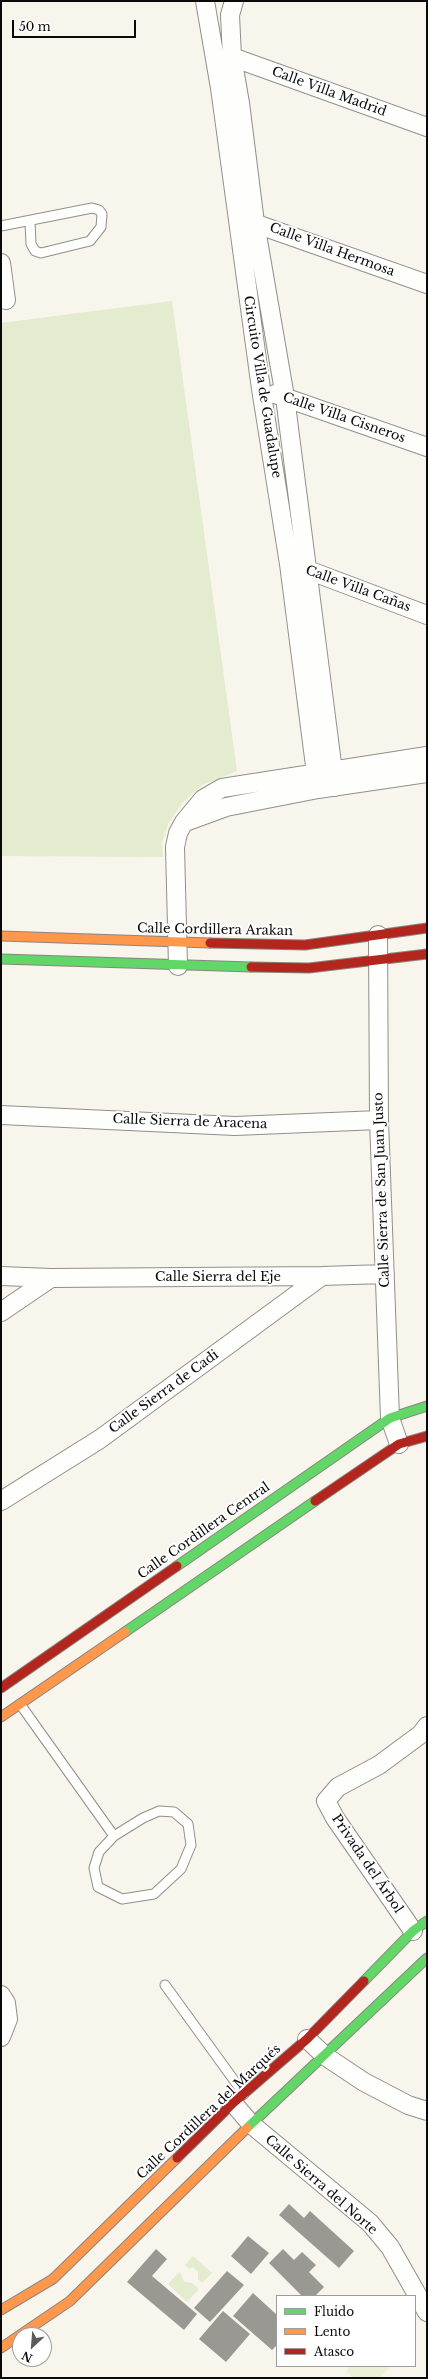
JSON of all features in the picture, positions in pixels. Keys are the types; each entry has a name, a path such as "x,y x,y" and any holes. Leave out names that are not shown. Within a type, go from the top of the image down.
{"street":[{"name":"Circuito Villa de Guadalupe","path":"204,1 223,59 255,223 285,397 309,570 334,779"},
{"name":"Circuito Villa de Guadalupe","path":"234,1 230,15 223,59 237,217 261,389 289,564 316,782"},
{"name":"Calle Villa Madrid","path":"223,59 427,127"},
{"name":"Calle Villa Hermosa","path":"237,217 427,284"},
{"path":"1,263 6,300"},
{"name":"Calle Villa Cisneros","path":"261,389 427,447"},
{"name":"Calle Villa Cañas","path":"289,564 309,570 427,615"},
{"path":"178,966 179,943 175,847 178,833 184,822 203,799 222,788 316,782 427,756"},
{"path":"334,779 427,773"},
{"name":"Calle Cordillera Arakan","path":"1,936 179,943 305,944 427,928"},
{"name":"Calle Sierra de San Juan Justo","path":"378,935 379,1120 390,1418 399,1444"},
{"path":"1,959 178,966 309,968 427,954"},
{"name":"Calle Sierra de Aracena","path":"1,1115 235,1126 379,1120"},
{"name":"Calle Sierra del Eje","path":"1,1276 51,1278 322,1276 385,1274"},
{"name":"Calle Sierra de Cadi","path":"1,1501 100,1439 322,1276"},
{"path":"1,1312 51,1278"},
{"name":"Calle Cordillera Central","path":"1,1688 390,1418 427,1406"},
{"path":"1,1717 399,1444 427,1436"},
{"path":"76,1635 90,1656"},
{"name":"Privada del Árbol","path":"420,1926 335,1818 326,1801 338,1787 379,1765 421,1734 427,1726"},
{"name":"Calle Cordillera del Marqués","path":"1,2310 55,2282 238,2099 307,2039 420,1926"},
{"path":"30,2327 67,2298 325,2056 427,1958"},
{"path":"1,1995 6,2003 8,2019 1,2037"},
{"path":"307,2039 325,2056 364,2082 408,2105 427,2111"},
{"name":"Calle Sierra del Norte","path":"238,2099 251,2124 370,2223 390,2247 427,2312"},
{"path":"1,2348 12,2340"}],"lane":[{"path":"1,226 92,208 100,210 102,214 102,227 90,241 41,253 35,251 31,244 30,221"},
{"path":"20,1704 114,1836"},
{"path":"159,1811 174,1812 188,1824 191,1845 181,1870 154,1894 122,1899 98,1887 94,1868 99,1852 114,1836 143,1818 159,1811"},
{"path":"165,1984 238,2099"}],"green space":[{"path":"172,301 237,771 202,785 182,803 168,824 162,842 163,857 1,856 1,323"},
{"path":"193,2256 212,2273 202,2283 198,2279 198,2272 193,2267 189,2269 185,2265"},
{"path":"179,2272 184,2282 192,2283 199,2289 187,2302 168,2284"},
{"path":"350,2367 390,2367 380,2378 354,2378 346,2372"}],"building":[{"path":"289,2204 304,2218 310,2211 354,2251 339,2268 279,2215"},
{"path":"248,2236 269,2253 251,2274 231,2256"},
{"path":"156,2249 167,2259 152,2276 197,2314 184,2330 127,2282"},
{"path":"283,2249 294,2260 302,2252 316,2265 309,2272 324,2287 316,2295 301,2295 269,2263"},
{"path":"227,2271 244,2285 210,2322 194,2308"},
{"path":"253,2293 276,2314 276,2346 272,2350 233,2316"},
{"path":"223,2311 250,2334 226,2362 199,2339"}],"traffic: fast":[{"path":"1,959 251,967"},
{"path":"177,1566 390,1418 427,1406"},
{"path":"125,1632 315,1501"},
{"path":"364,1981 413,1931 427,1921"},
{"path":"247,2128 427,1958"}],"traffic: slow":[{"path":"1,936 210,943"},
{"path":"1,1717 125,1632"},
{"path":"32,2327 70,2301 247,2128"},
{"path":"1,2310 53,2279 177,2158"},
{"path":"1,2348 12,2340"}],"traffic: jam":[{"path":"210,943 305,945 427,928"},
{"path":"251,967 309,968 427,954"},
{"path":"315,1501 399,1444 427,1436"},
{"path":"1,1688 177,1566"},
{"path":"177,2158 233,2103 307,2039 364,1981"}]}
